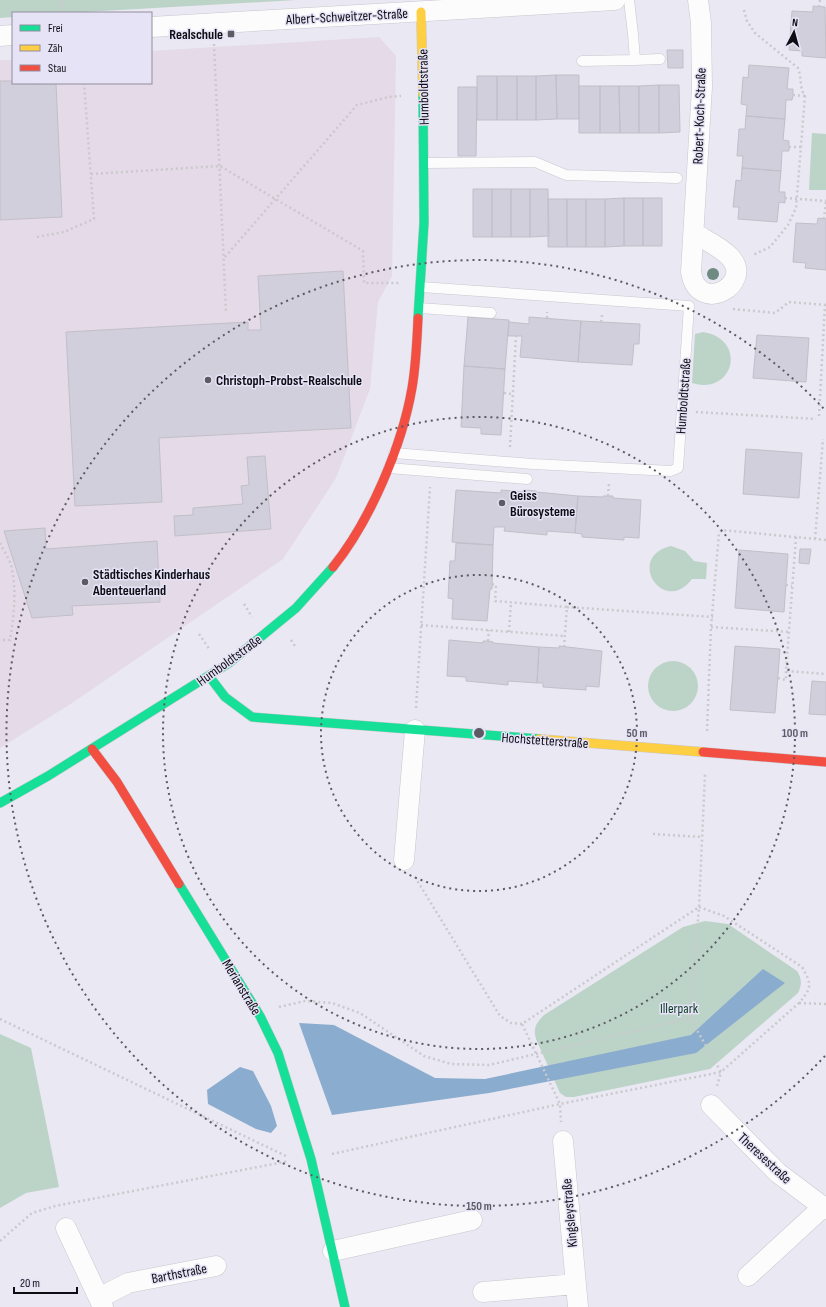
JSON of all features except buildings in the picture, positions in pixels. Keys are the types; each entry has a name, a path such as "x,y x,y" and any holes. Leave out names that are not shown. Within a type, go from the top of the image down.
{"street":[{"name":"Albert-Schweitzer-Straße","path":"152,27 615,0"},
{"name":"Robert-Koch-Straße","path":"698,0 701,23 702,87 691,272 695,285 700,290 714,294 727,289 735,277 734,263"},
{"name":"Humboldtstraße","path":"0,804 92,749 229,662 296,608 327,574 364,522 389,468 405,420 412,388 422,287 425,163 421,12"},
{"path":"0,36 12,35"},
{"path":"694,233 723,252 734,263"},
{"name":"Hochstetterstraße","path":"209,676 225,697 252,717 826,762"},
{"path":"404,860 415,730"},
{"name":"Merianstraße","path":"92,749 117,782 260,1016 278,1053 311,1159 345,1307"},
{"name":"Theresestraße","path":"711,1104 778,1172 825,1208 748,1276"},
{"name":"Kingsleystraße","path":"563,1142 578,1307"},
{"path":"333,1251 472,1220"},
{"name":"Barthstraße","path":"66,1228 101,1302 128,1283 216,1266"},
{"path":"483,1292 576,1284"}],"lane":[{"path":"629,0 634,34 634,60"},
{"path":"582,62 660,59"},
{"path":"425,163 535,162 566,176 677,178"},
{"name":"Humboldtstraße","path":"394,453 509,462 671,471 678,468 688,306 422,287"},
{"path":"419,308 491,313"},
{"path":"389,468 527,479"}],"path":[{"path":"62,0 63,12"},
{"path":"819,7 820,0"},
{"path":"734,263 770,247 788,225 796,208 805,96 800,89 801,74 795,63 755,33 747,21 744,10"},
{"path":"214,41 226,313"},
{"path":"37,237 64,232 94,219 84,84"},
{"path":"793,95 805,96"},
{"path":"224,258 357,105 389,96 404,96"},
{"path":"789,147 801,147"},
{"path":"91,174 220,166 277,198 363,251 364,283 396,282 422,287"},
{"path":"785,198 826,201 824,219"},
{"path":"726,309 775,313 789,302 826,305 819,416"},
{"path":"509,462 516,336"},
{"path":"504,393 512,394"},
{"path":"682,411 816,419"},
{"path":"815,539 823,439"},
{"path":"415,730 431,472"},
{"path":"721,1072 690,1018 699,907 711,627 713,618 719,533 722,530 826,540"},
{"path":"778,678 786,680 796,537"},
{"path":"0,543 11,565 14,589 14,614 10,640 0,640"},
{"path":"492,584 496,585 495,601 713,618"},
{"path":"786,585 792,586"},
{"path":"509,632 510,602"},
{"path":"244,604 254,621"},
{"path":"564,647 567,607"},
{"path":"421,625 564,636"},
{"path":"711,627 790,632"},
{"path":"488,641 489,630"},
{"path":"199,634 211,652"},
{"path":"786,671 826,674"},
{"path":"653,834 702,838"},
{"path":"404,860 500,1016 511,1023 522,1024 699,907"},
{"path":"311,1159 560,1104 721,1072 799,1003 808,993 809,979 802,967 724,916 699,907"},
{"path":"260,1016 284,1005 305,1002 332,1003 360,1013 424,1056 451,1064 489,1065 690,1018"},
{"path":"799,1003 826,1004"},
{"path":"0,1019 293,1160 56,1206 32,1213 0,1241"},
{"path":"522,1024 560,1104"}],"shaded area":[{"path":"379,37 396,56 392,276 378,302 370,389 336,478 283,559 69,705 0,748 0,60 12,60 12,84 152,84 152,51"}],"green space":[{"path":"0,0 296,0 85,12 12,12 12,17 0,18"},
{"path":"812,133 826,134 826,190 809,190"},
{"path":"703,332 717,337 726,345 730,355 730,365 726,374 718,382 706,385 692,383 695,334"},
{"path":"671,546 685,551 694,561 707,563 706,579 692,579 681,589 670,591 660,588 653,580 650,571 651,561 658,552"},
{"path":"673,661 682,663 693,672 698,686 696,695 687,706 673,711 664,709 653,700 648,686 650,677 659,666"},
{"name":"Illerpark","path":"705,921 728,924 797,971 801,982 798,993 710,1069 574,1097 566,1097 560,1093 535,1035 536,1026 544,1015 683,927"},
{"path":"0,1034 31,1048 59,1187 26,1193 0,1208"}],"water":[{"path":"763,969 785,983 696,1053 489,1093 332,1115 299,1023 334,1025 435,1078 485,1079 691,1035"},
{"path":"240,1067 253,1071 271,1106 277,1126 271,1133 256,1129 208,1104 207,1090"}],"traffic: fast":[{"path":"418,318 424,223 423,94"},
{"path":"0,803 48,776 229,663 296,608 333,567"},
{"path":"209,676 225,697 252,717 539,739"},
{"path":"179,884 260,1016 278,1053 311,1159 345,1307"}],"traffic: slow":[{"path":"421,12 423,94"},
{"path":"539,739 703,752"}],"traffic: jam":[{"path":"333,567 360,528 372,505 383,482 401,434 412,388 418,318"},
{"path":"92,749 117,782 179,884"},
{"path":"703,752 826,762"}],"place":[{"name":"Realschule","path":"231,34"},
{"name":"Christoph-Probst-Realschule","path":"208,380"},
{"name":"Geiss Bürosysteme","path":"502,503"},
{"name":"Städtisches Kinderhaus Abenteuerland","path":"85,582"}]}
